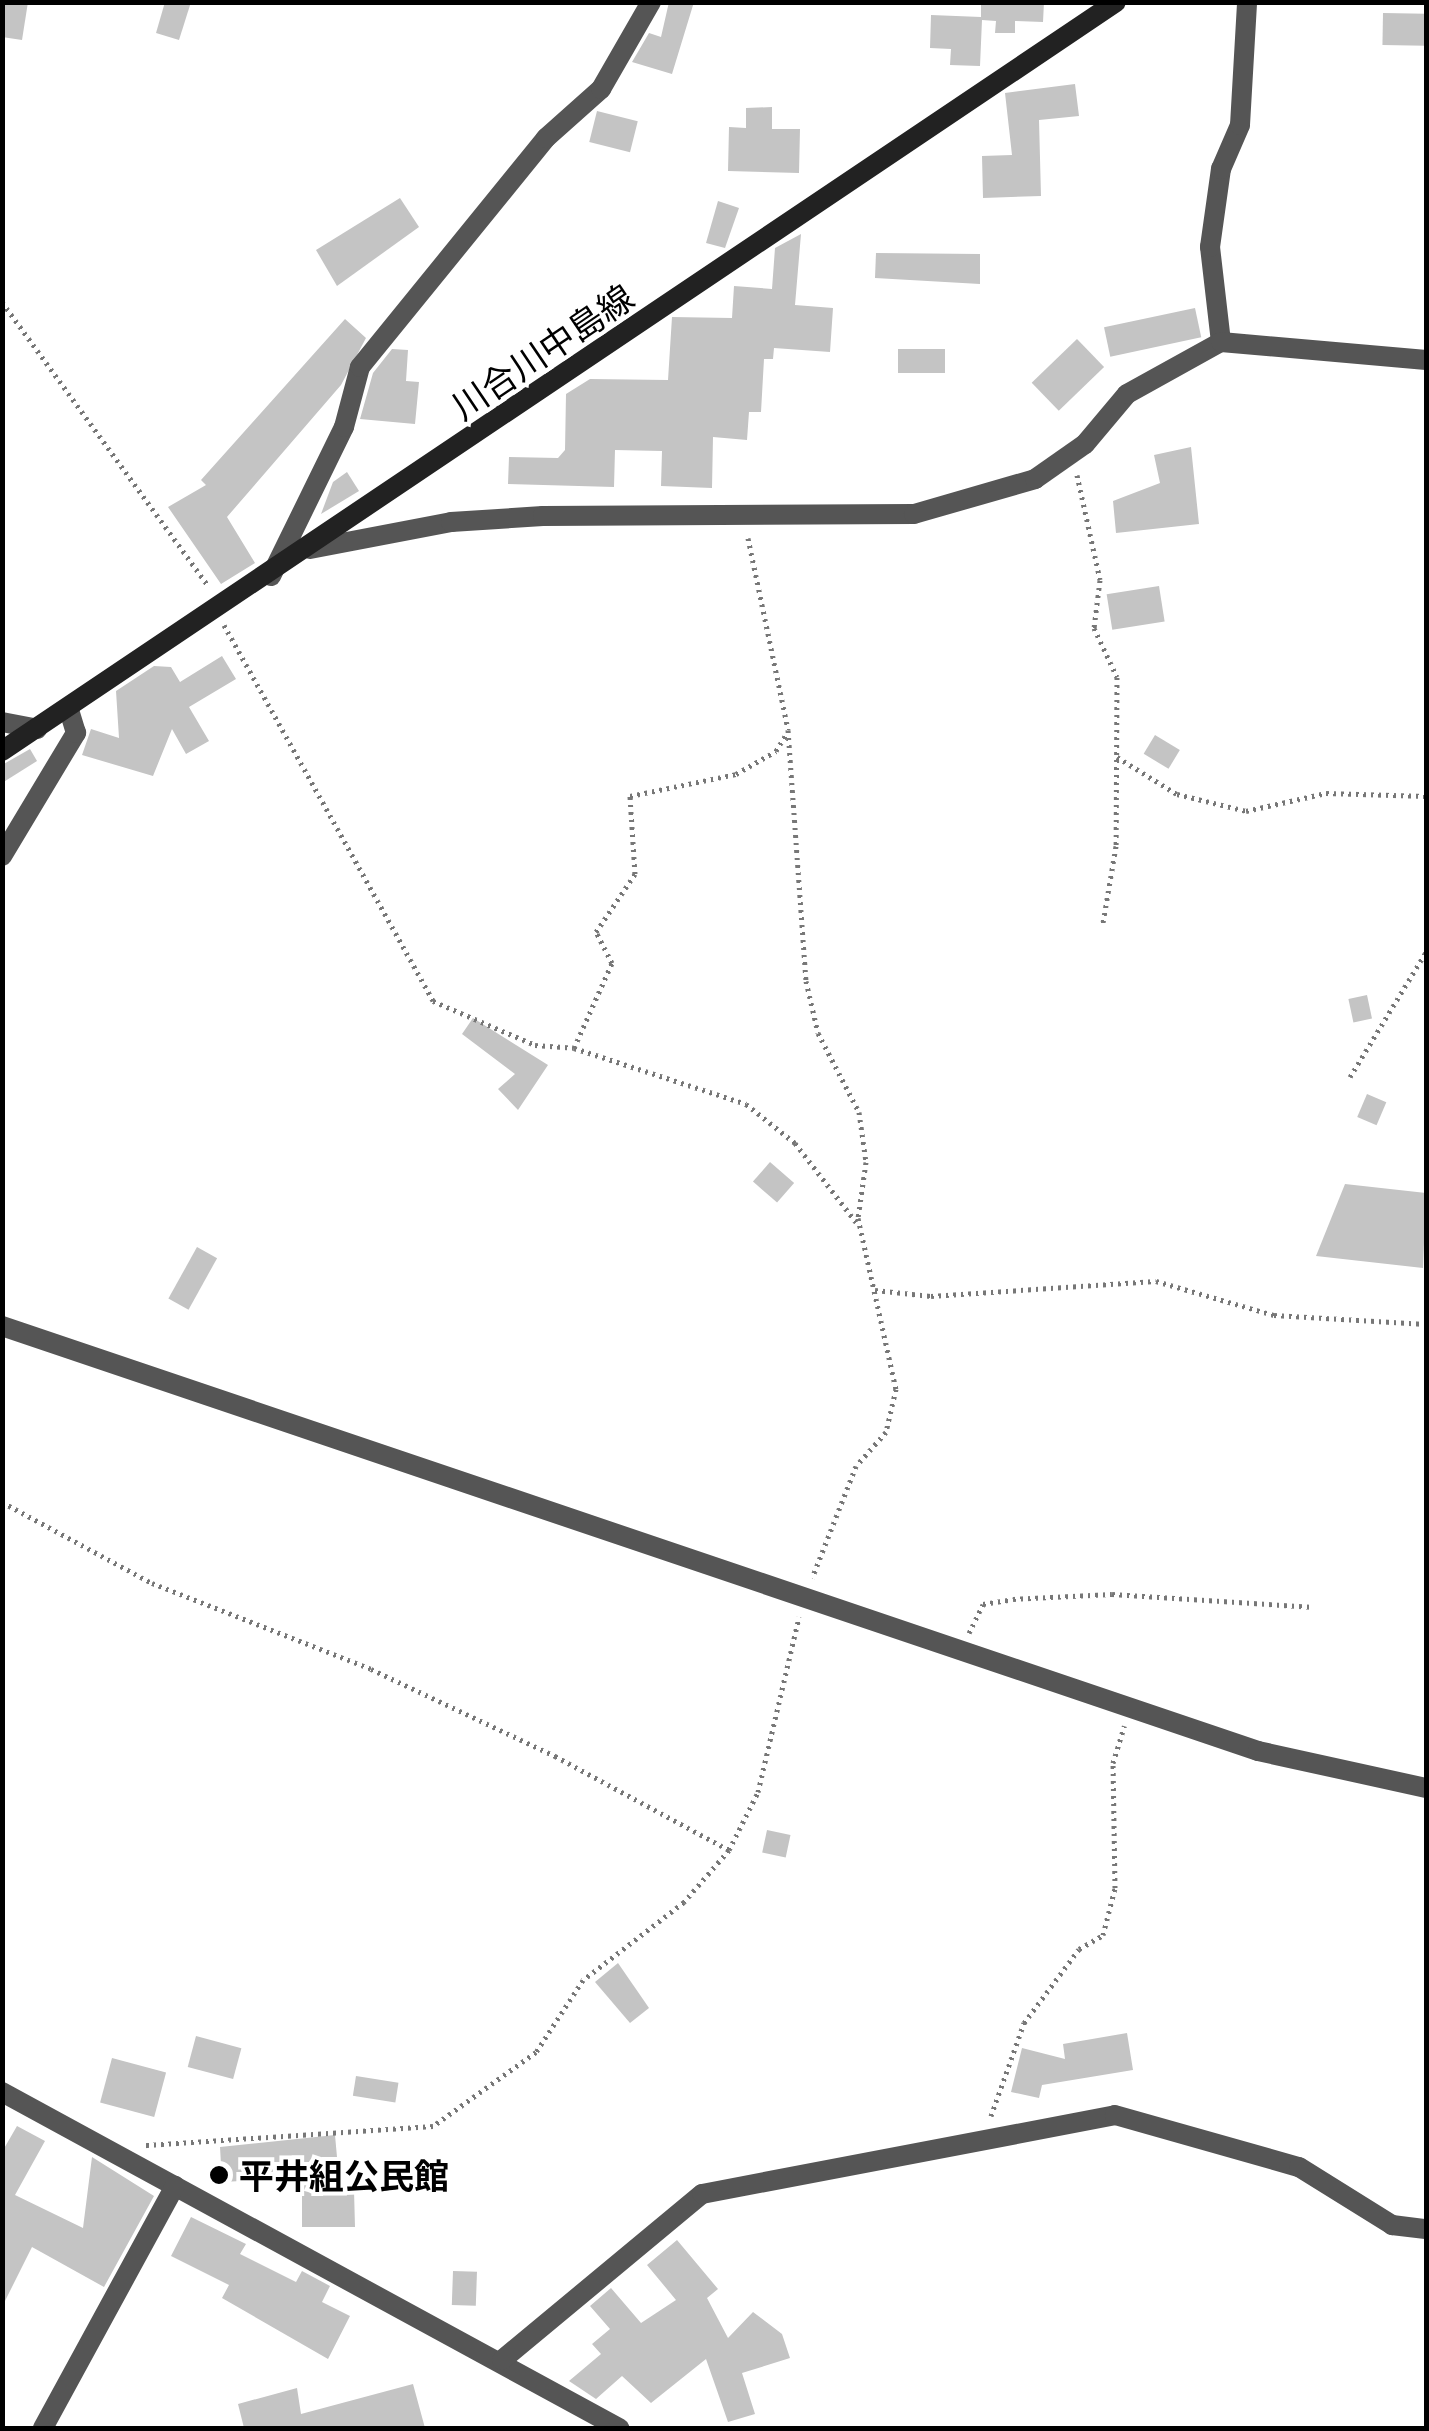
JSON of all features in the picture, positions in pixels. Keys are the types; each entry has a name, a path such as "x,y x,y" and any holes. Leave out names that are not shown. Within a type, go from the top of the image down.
{"main road":[{"name":"川合川中島線","path":"2,751 221,612 1116,2"}],"street":[{"path":"270,577 344,426 360,366 546,138 601,90 652,2"},
{"path":"1221,342 1210,247 1221,168 1240,125 1246,2"},
{"path":"310,549 450,522 914,514 1035,479 1072,453 1127,394 1221,342 1426,360"},
{"path":"2,856 76,733 69,710"},
{"path":"2,722 37,729"},
{"path":"2,1326 1258,1752 1426,1788"},
{"path":"2,2092 502,2360 619,2428"},
{"path":"502,2360 702,2194 989,2135 1114,2114 1167,2125 1299,2168 1392,2225 1426,2228"},
{"path":"43,2428 175,2186"}],"path":[{"path":"2,302 221,612 432,1001 536,1046 574,1048 746,1104 795,1143 860,1226"},
{"path":"1072,453 1100,580 1094,628 1117,677 1117,758 1103,924"},
{"path":"116,2152 164,2140 433,2126 536,2052 583,1980 684,1902 729,1850 763,1775 804,1599 856,1466 886,1432 896,1389 860,1226 859,1112 818,1034 806,981 788,730 744,515"},
{"path":"574,1048 612,963 596,932 635,874 630,796 736,774 776,750 788,730"},
{"path":"1117,758 1177,794 1246,812 1326,793 1426,796"},
{"path":"1350,1077 1426,952"},
{"path":"876,1290 931,1296 1156,1281 1274,1315 1426,1324"},
{"path":"2,1502 152,1583 371,1669 555,1756 729,1850"},
{"path":"962,1652 983,1604 1013,1600 1112,1594 1311,1607"},
{"path":"989,2135 1003,2062 1024,2023 1079,1949 1103,1935 1115,1888 1114,1763 1130,1708"}],"building":[{"path":"2,2 28,2 22,40 2,37"},
{"path":"165,2 191,2 179,40 156,33"},
{"path":"669,2 694,2 672,74 632,62 649,33 661,37"},
{"path":"981,2 1044,2 1043,22 1015,21 1015,33 995,33 996,21 982,20 980,66 950,65 951,49 930,48 931,15 981,17"},
{"path":"1383,13 1426,14 1425,46 1382,45"},
{"path":"1075,84 1079,116 1039,120 1041,196 983,198 982,156 1012,155 1005,93"},
{"path":"772,107 772,129 800,129 799,173 728,171 729,127 746,128 746,108"},
{"path":"597,111 638,121 630,152 589,142"},
{"path":"400,198 419,227 337,286 316,250"},
{"path":"718,201 739,208 725,248 706,243"},
{"path":"801,234 795,305 833,308 830,352 774,348 773,359 764,359 761,412 749,412 747,440 713,437 712,488 661,486 662,451 615,450 614,487 508,484 509,457 558,458 565,450 566,394 590,379 668,380 672,317 732,318 734,286 772,289 775,248"},
{"path":"876,253 980,254 980,284 875,278"},
{"path":"1195,308 1201,337 1110,357 1104,327"},
{"path":"345,319 366,338 341,385 227,517 255,563 221,584 168,507 206,485 201,480"},
{"path":"1077,339 1104,367 1059,411 1032,383"},
{"path":"392,349 408,350 406,381 419,382 415,424 360,419 373,373"},
{"path":"898,349 945,349 945,373 898,373"},
{"path":"1191,447 1199,524 1116,533 1113,501 1160,483 1154,455"},
{"path":"347,472 359,491 321,514 333,482"},
{"path":"1159,586 1165,622 1112,630 1107,594"},
{"path":"222,656 236,679 189,707 209,741 186,754 172,729 153,776 82,755 91,729 119,738 116,691 154,666 171,667 180,682"},
{"path":"1155,735 1180,750 1169,769 1144,754"},
{"path":"30,749 37,761 2,783 2,765"},
{"path":"1367,995 1372,1018 1353,1022 1348,999"},
{"path":"473,1018 548,1065 518,1110 498,1089 515,1074 462,1034"},
{"path":"1367,1094 1386,1102 1377,1125 1357,1117"},
{"path":"770,1162 794,1183 777,1203 753,1182"},
{"path":"1345,1184 1426,1193 1423,1268 1316,1256"},
{"path":"197,1247 217,1258 189,1310 168,1299"},
{"path":"767,1830 790,1835 786,1857 762,1852"},
{"path":"618,1963 649,2008 630,2023 595,1982"},
{"path":"1127,2033 1133,2070 1042,2085 1039,2098 1011,2092 1022,2048 1065,2059 1063,2044"},
{"path":"196,2036 241,2048 233,2079 188,2067"},
{"path":"112,2058 166,2072 154,2117 100,2102"},
{"path":"356,2076 398,2083 395,2102 353,2096"},
{"path":"17,2126 45,2141 15,2195 83,2228 92,2157 154,2196 104,2287 32,2247 2,2307 2,2152"},
{"path":"335,2135 340,2190 354,2190 355,2227 302,2227 302,2178 222,2182 220,2147"},
{"path":"191,2217 246,2244 240,2254 296,2282 302,2271 330,2286 322,2302 350,2316 328,2359 222,2298 229,2285 171,2256"},
{"path":"677,2240 718,2289 707,2298 728,2338 753,2312 782,2334 790,2358 742,2373 755,2414 728,2422 706,2359 651,2403 622,2376 596,2399 569,2381 601,2354 592,2344 610,2329 590,2306 611,2288 641,2323 676,2300 647,2265"},
{"path":"453,2271 477,2272 476,2306 452,2305"},
{"path":"413,2384 425,2428 244,2428 238,2404 297,2388 301,2414"}],"place":[{"name":"平井組公民館","path":"219,2175"}]}
